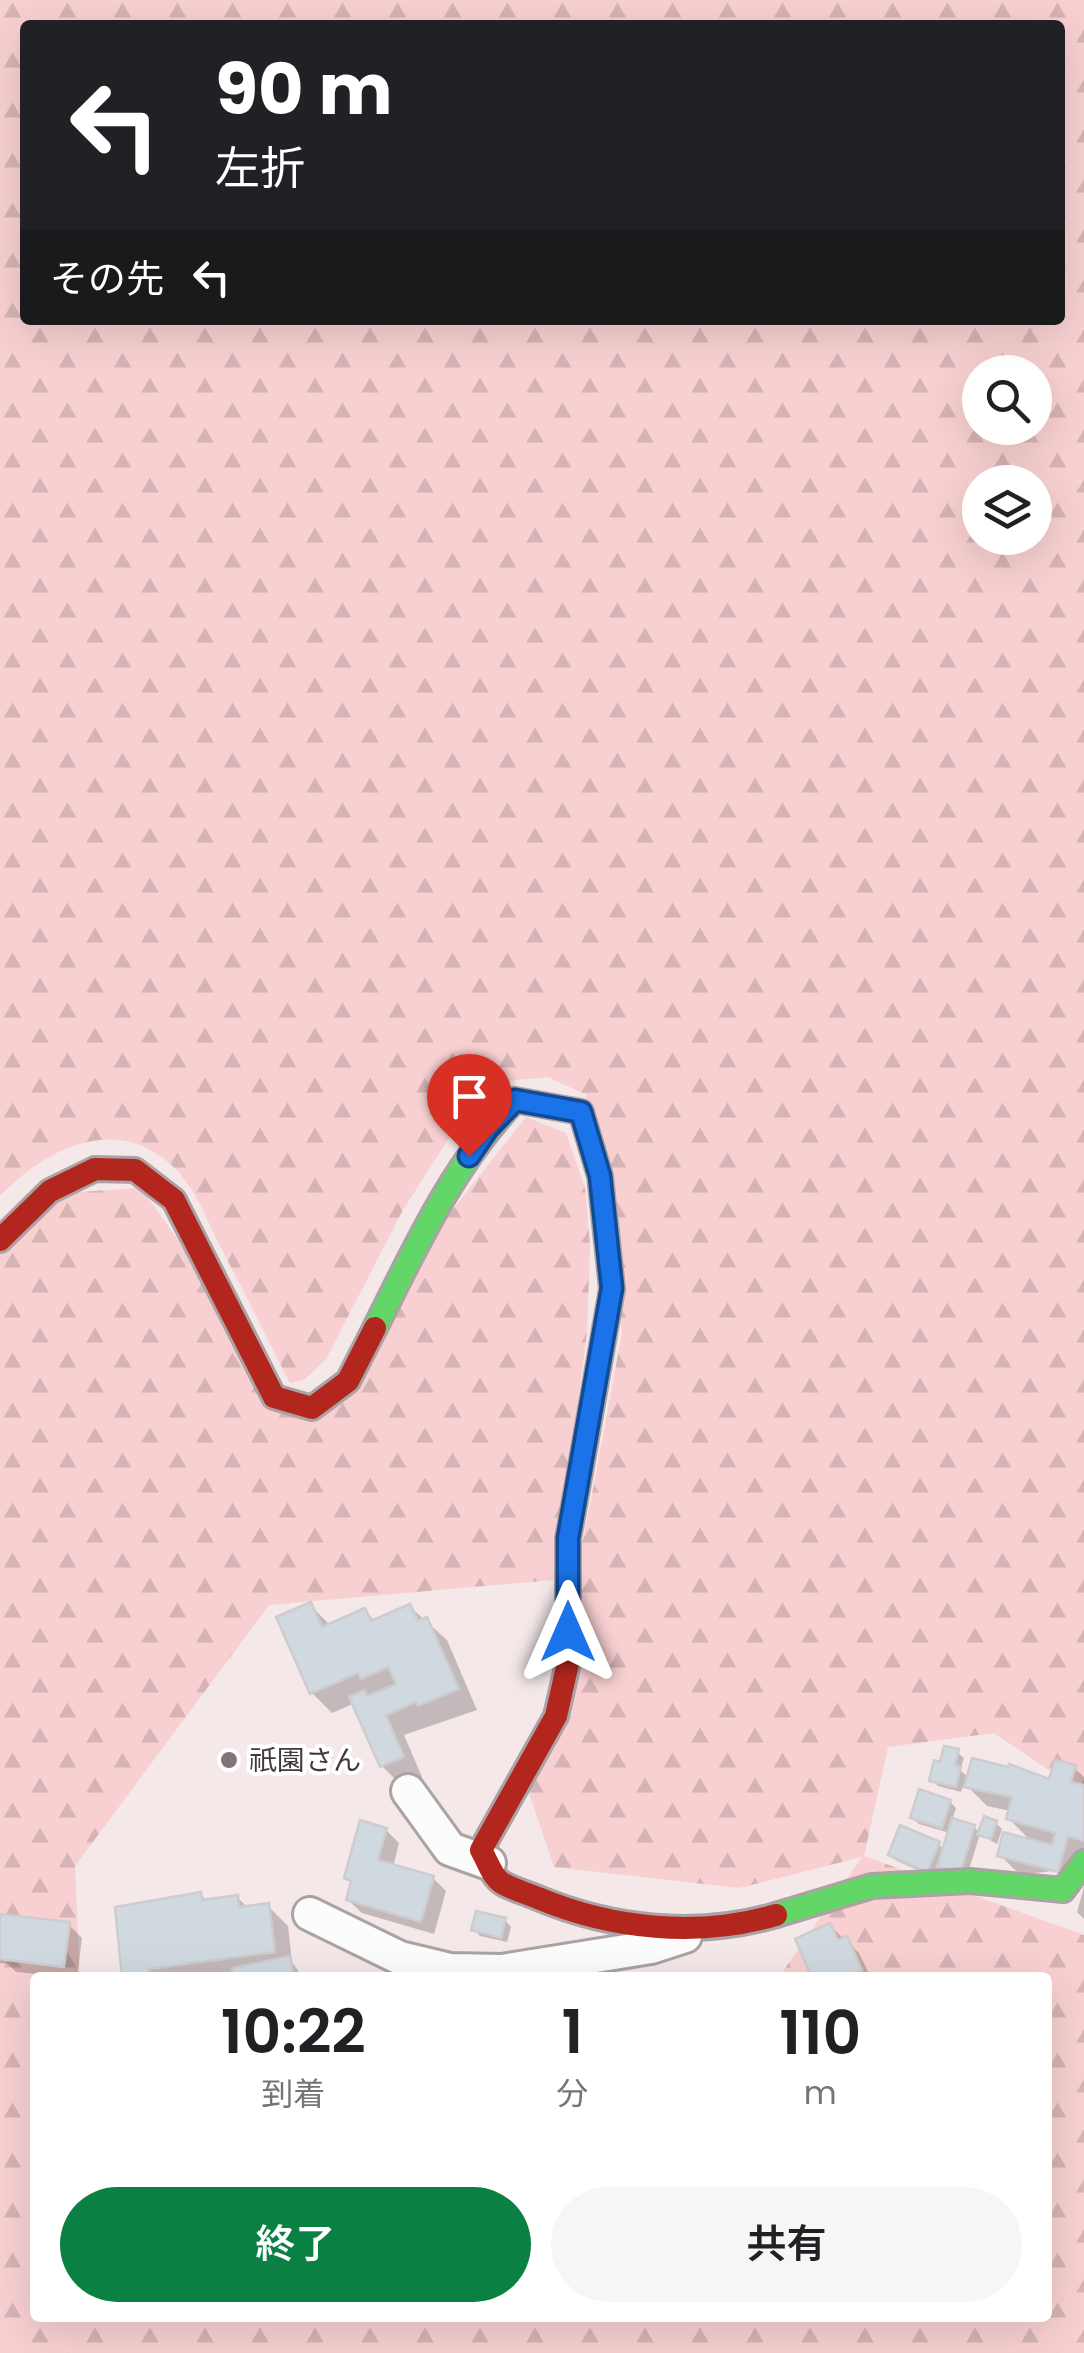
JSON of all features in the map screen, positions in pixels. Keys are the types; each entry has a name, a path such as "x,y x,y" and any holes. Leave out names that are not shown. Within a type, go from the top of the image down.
{"street":[{"path":"0,1240 50,1191 94,1169 135,1170 174,1200 274,1397 312,1408 348,1381 433,1213 488,1128 515,1100 581,1112 600,1176 612,1288 568,1538 568,1663 556,1716 481,1850 498,1880 566,1909 625,1924 710,1928 748,1923 872,1886 970,1882 1063,1890 1084,1862"},
{"path":"408,1790 450,1849 488,1864"},
{"path":"310,1914 400,1958 450,1970 502,1971 651,1947 710,1928"}],"green space":[{"path":"0,0 1084,0 1084,1794 994,1733 888,1747 864,1856 1084,1935 1084,2353 0,2353 0,1255 62,1193 141,1188 309,1422 438,1228 526,1117 566,1133 585,1188 590,1245 587,1333 554,1580 269,1605 75,1866 80,1972 30,1972 30,2322 1052,2322 1052,1972 782,1972 862,1857 739,1888 554,1867 528,1790 590,1505 622,1333 586,1095 548,1077 505,1081 476,1096 403,1210 326,1359 304,1380 290,1383 192,1190 168,1162 146,1148 102,1140 79,1144 37,1165 0,1196"}],"building":[{"path":"311,1602 322,1627 365,1608 371,1621 410,1604 418,1621 427,1617 459,1689 386,1715 404,1757 380,1767 349,1697 365,1690 367,1696 396,1684 388,1667 361,1679 358,1673 310,1694 276,1617"},
{"path":"944,1746 959,1749 955,1765 961,1766 956,1787 929,1781 934,1760 940,1762"},
{"path":"972,1758 1008,1767 1009,1764 1049,1779 1055,1760 1076,1765 1071,1782 1084,1785 1084,1841 1068,1836 1058,1872 997,1856 1003,1832 1052,1845 1055,1833 1006,1819 1012,1797 964,1787"},
{"path":"919,1789 951,1800 942,1828 910,1818"},
{"path":"984,1816 997,1821 991,1839 977,1835"},
{"path":"952,1818 975,1825 960,1874 937,1867"},
{"path":"360,1820 387,1828 378,1860 434,1876 421,1922 346,1900 351,1881 344,1878"},
{"path":"900,1825 940,1842 927,1872 888,1855"},
{"path":"201,1892 202,1900 238,1895 239,1907 269,1903 275,1952 149,1969 149,1972 121,1972 115,1907"},
{"path":"476,1911 506,1918 501,1938 471,1930"},
{"path":"0,1914 70,1922 64,1967 0,1959"},
{"path":"830,1923 838,1940 847,1936 862,1970 809,1972 795,1939"},
{"path":"290,1956 293,1972 233,1972 232,1968"}],"traffic: fast":[{"path":"375,1328 454,1180 515,1100 581,1112 600,1176 612,1289 580,1472"},
{"path":"776,1915 872,1886 970,1881 1063,1890 1084,1862"}],"traffic: jam":[{"path":"0,1240 50,1191 95,1169 135,1170 174,1200 274,1397 312,1408 348,1381 375,1328"},
{"path":"580,1472 568,1539 568,1663 556,1716 481,1850 502,1883 595,1917 686,1928 776,1915"}],"place":[{"name":"祇園さん","path":"229,1760"}],"route":[{"path":"469,1156 488,1128 515,1100 581,1112 600,1176 612,1288 568,1538 568,1632"}]}
